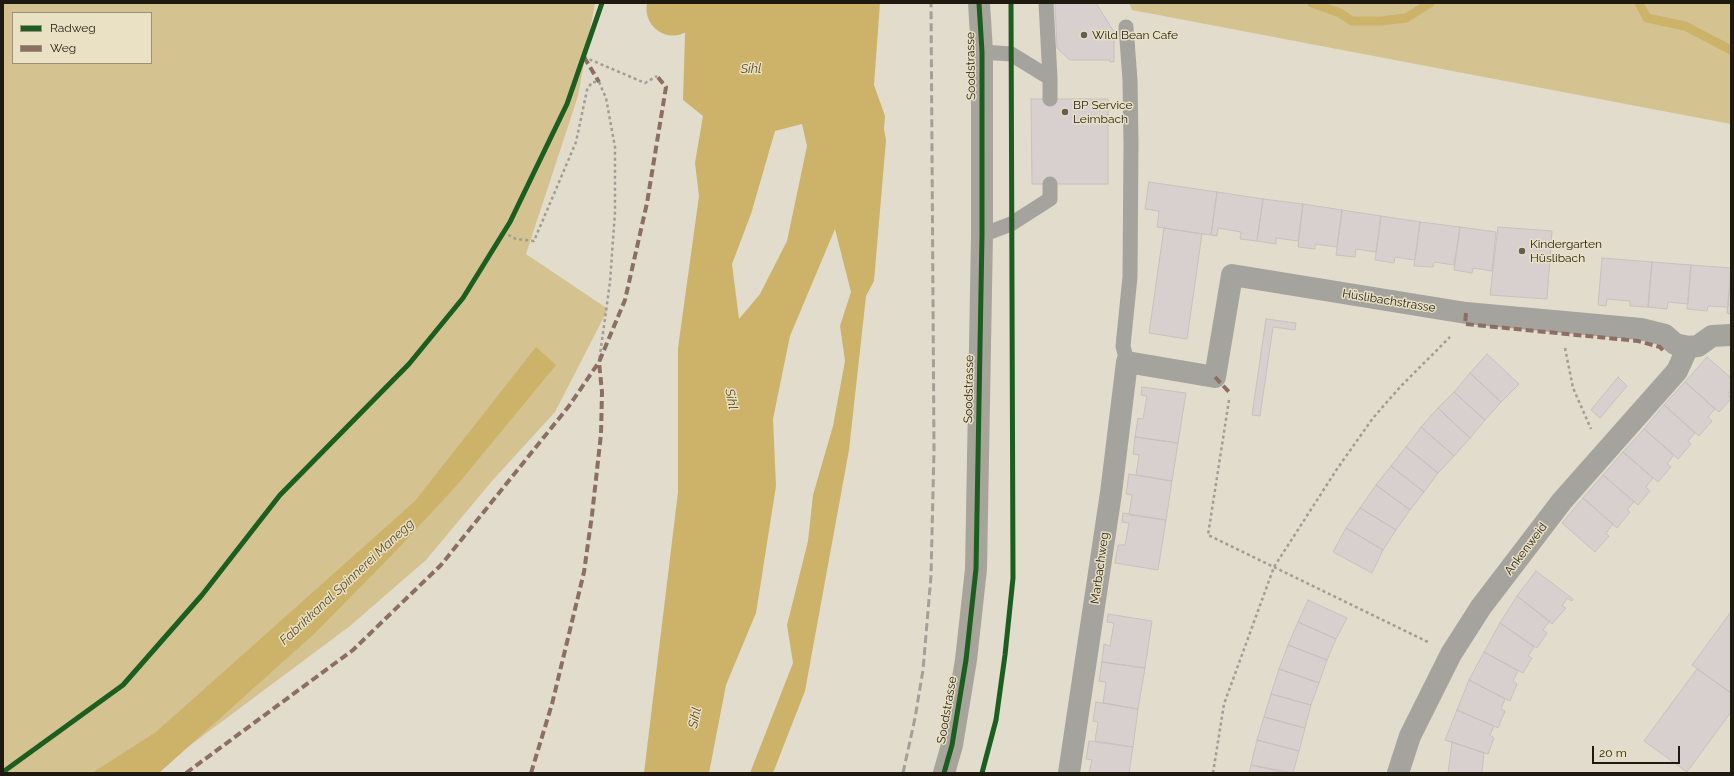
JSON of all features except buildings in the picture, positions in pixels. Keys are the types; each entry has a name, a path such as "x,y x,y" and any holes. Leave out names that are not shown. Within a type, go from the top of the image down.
{"main road":[{"name":"Soodstrasse","path":"944,773 952,745 966,660 976,569 982,235 982,52 979,3"}],"street":[{"name":"Hüslibachstrasse","path":"1127,362 1215,377 1232,275 1466,313 1641,329 1666,335 1675,344 1688,347"},
{"path":"1688,347 1698,346 1712,336 1731,335"},
{"name":"Ankenweid","path":"1398,773 1410,736 1451,654 1481,607 1562,501 1677,371 1688,347"},
{"name":"Marbachweg","path":"1069,773 1110,500 1127,362"}],"lane":[{"path":"1046,3 1050,98"},
{"path":"1126,27 1130,80 1131,143 1130,277 1123,346 1127,362"},
{"path":"982,52 1011,54 1050,78"},
{"path":"982,235 1011,224 1050,199 1050,184"}],"path":[{"path":"584,57 646,83 657,76"},
{"path":"503,232 516,239 534,241 576,142 587,90 592,82 599,82 606,98 614,147 615,212 610,282 599,362"},
{"path":"1213,773 1224,704 1274,567 1337,468 1374,418 1401,386 1454,334"},
{"path":"1565,353 1573,388 1593,434"},
{"path":"1230,393 1208,535 1434,644"}],"shaded area":[{"path":"3,3 595,3 578,96 526,254 608,309 555,412 492,481 426,560 350,626 153,773 3,773"},
{"path":"1129,3 1731,3 1731,124 1132,10"}],"water":[{"name":"Sihl","path":"686,3 880,3 874,85 885,116 884,129 886,140 874,281 866,296 849,450 805,691 773,773 750,773 793,663 787,625 808,541 813,495 833,426 845,361 840,326 851,292 835,229 790,336 773,419 776,486 756,613 726,685 709,773 644,773 678,492 678,348 699,196 695,163 703,116 683,100","holes":["802,124 807,146 787,241 760,294 739,319 732,264 751,214 775,131"]},
{"path":"536,347 556,365 458,484 394,553 314,634 159,773 92,773 156,732 415,501"}],"waterway":[{"name":"Fabrikkanal Spinnerei Manegg","path":"673,9 685,3"},
{"path":"1312,3 1340,13 1352,21 1381,21 1406,18 1430,3"},
{"path":"1639,3 1647,18 1685,26 1731,50"}],"railway":[{"path":"903,773 915,718 923,670 931,576 934,450 931,3"}],"marked path":[{"path":"584,57 599,82"},
{"path":"186,773 353,650 441,565 569,406 599,362 625,300 647,203 666,87 657,76"},
{"path":"1466,313 1465,324 1638,341 1660,347 1665,353"},
{"path":"531,773 552,704 584,572 601,434 602,392 599,362"},
{"path":"1215,377 1230,393"}],"cycle path":[{"path":"3,772 123,685 202,595 280,495 409,364 463,298 510,222 567,104 602,3"},
{"path":"944,773 952,745 966,660 976,569 982,235 982,52 979,3"},
{"path":"982,773 996,720 1005,655 1013,578 1011,3"}],"place":[{"name":"Wild Bean Cafe","path":"1084,35"},
{"name":"BP Service Leimbach","path":"1065,112"},
{"name":"Kindergarten Hüslibach","path":"1522,251"}]}
